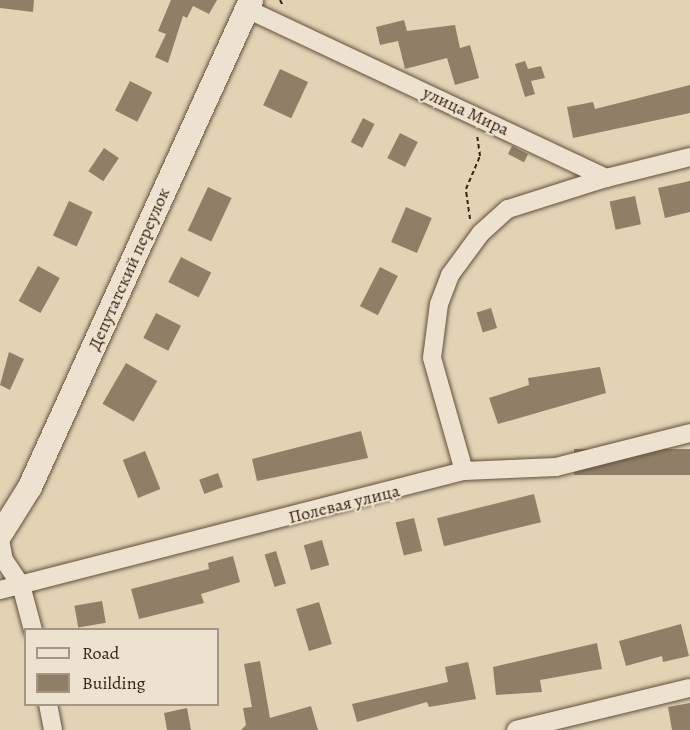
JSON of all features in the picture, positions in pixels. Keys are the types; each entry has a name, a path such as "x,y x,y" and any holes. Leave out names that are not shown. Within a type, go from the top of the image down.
{"street":[{"name":"улица Мира","path":"249,4 606,178"},
{"name":"Депутатский переулок","path":"0,535 30,487 249,4"},
{"path":"464,471 432,358 439,304 450,275 481,233 508,209 606,178 690,157"},
{"name":"Полевая улица","path":"0,590 464,471 556,467 690,433"},
{"path":"0,540 4,560 21,585 32,628"},
{"path":"516,730 690,688"},
{"path":"48,706 52,730"}],"path":[{"path":"476,132 480,156 466,189 466,203 481,233"}],"building":[{"path":"0,0 34,0 33,12 0,8"},
{"path":"171,0 217,0 209,14 193,6 187,18 183,16 168,63 155,57 166,34 158,31"},
{"path":"404,20 407,31 455,25 460,48 470,45 479,78 455,85 447,58 405,69 398,41 380,45 376,27"},
{"path":"525,61 528,69 541,66 545,78 531,81 535,94 525,97 515,64"},
{"path":"280,69 308,82 291,118 263,105"},
{"path":"130,81 152,92 137,122 115,110"},
{"path":"690,85 690,113 573,138 567,107 593,102 595,109"},
{"path":"363,118 375,124 362,148 351,142"},
{"path":"400,133 418,142 405,167 387,158"},
{"path":"512,146 528,154 524,162 508,154"},
{"path":"104,148 119,158 103,181 88,171"},
{"path":"690,181 690,212 665,218 658,188"},
{"path":"208,187 232,198 211,241 188,231"},
{"path":"635,196 641,224 616,230 610,201"},
{"path":"69,201 93,212 77,246 53,235"},
{"path":"406,207 432,218 417,253 391,242"},
{"path":"181,257 211,272 199,297 168,282"},
{"path":"38,266 60,278 40,313 19,301"},
{"path":"380,267 398,276 378,315 360,306"},
{"path":"491,308 497,328 483,332 477,312"},
{"path":"156,313 181,326 168,351 143,338"},
{"path":"9,352 24,359 10,390 0,385"},
{"path":"126,363 157,381 134,422 102,404"},
{"path":"600,367 606,393 498,424 489,398 529,385 528,378"},
{"path":"361,431 368,458 257,481 252,459"},
{"path":"574,449 690,449 690,475 574,475"},
{"path":"145,451 160,489 138,498 123,460"},
{"path":"218,473 223,487 204,494 199,480"},
{"path":"534,494 541,522 444,546 437,518"},
{"path":"414,518 422,551 404,556 396,523"},
{"path":"322,540 329,565 311,570 304,545"},
{"path":"276,551 286,584 274,587 265,555"},
{"path":"233,556 240,582 201,594 204,603 139,619 131,589 209,569 208,563"},
{"path":"102,601 106,623 78,628 74,606"},
{"path":"319,602 332,644 309,651 296,609"},
{"path":"681,624 689,656 663,662 662,656 626,666 619,641"},
{"path":"597,643 602,669 540,680 542,692 496,695 493,667"},
{"path":"260,661 270,718 311,706 318,730 241,730 246,725 243,708 252,707 244,664"},
{"path":"468,662 476,699 429,707 427,702 357,722 352,704 448,682 445,667"},
{"path":"690,703 690,730 672,730 668,707"},
{"path":"187,708 191,730 167,730 164,713"}]}
